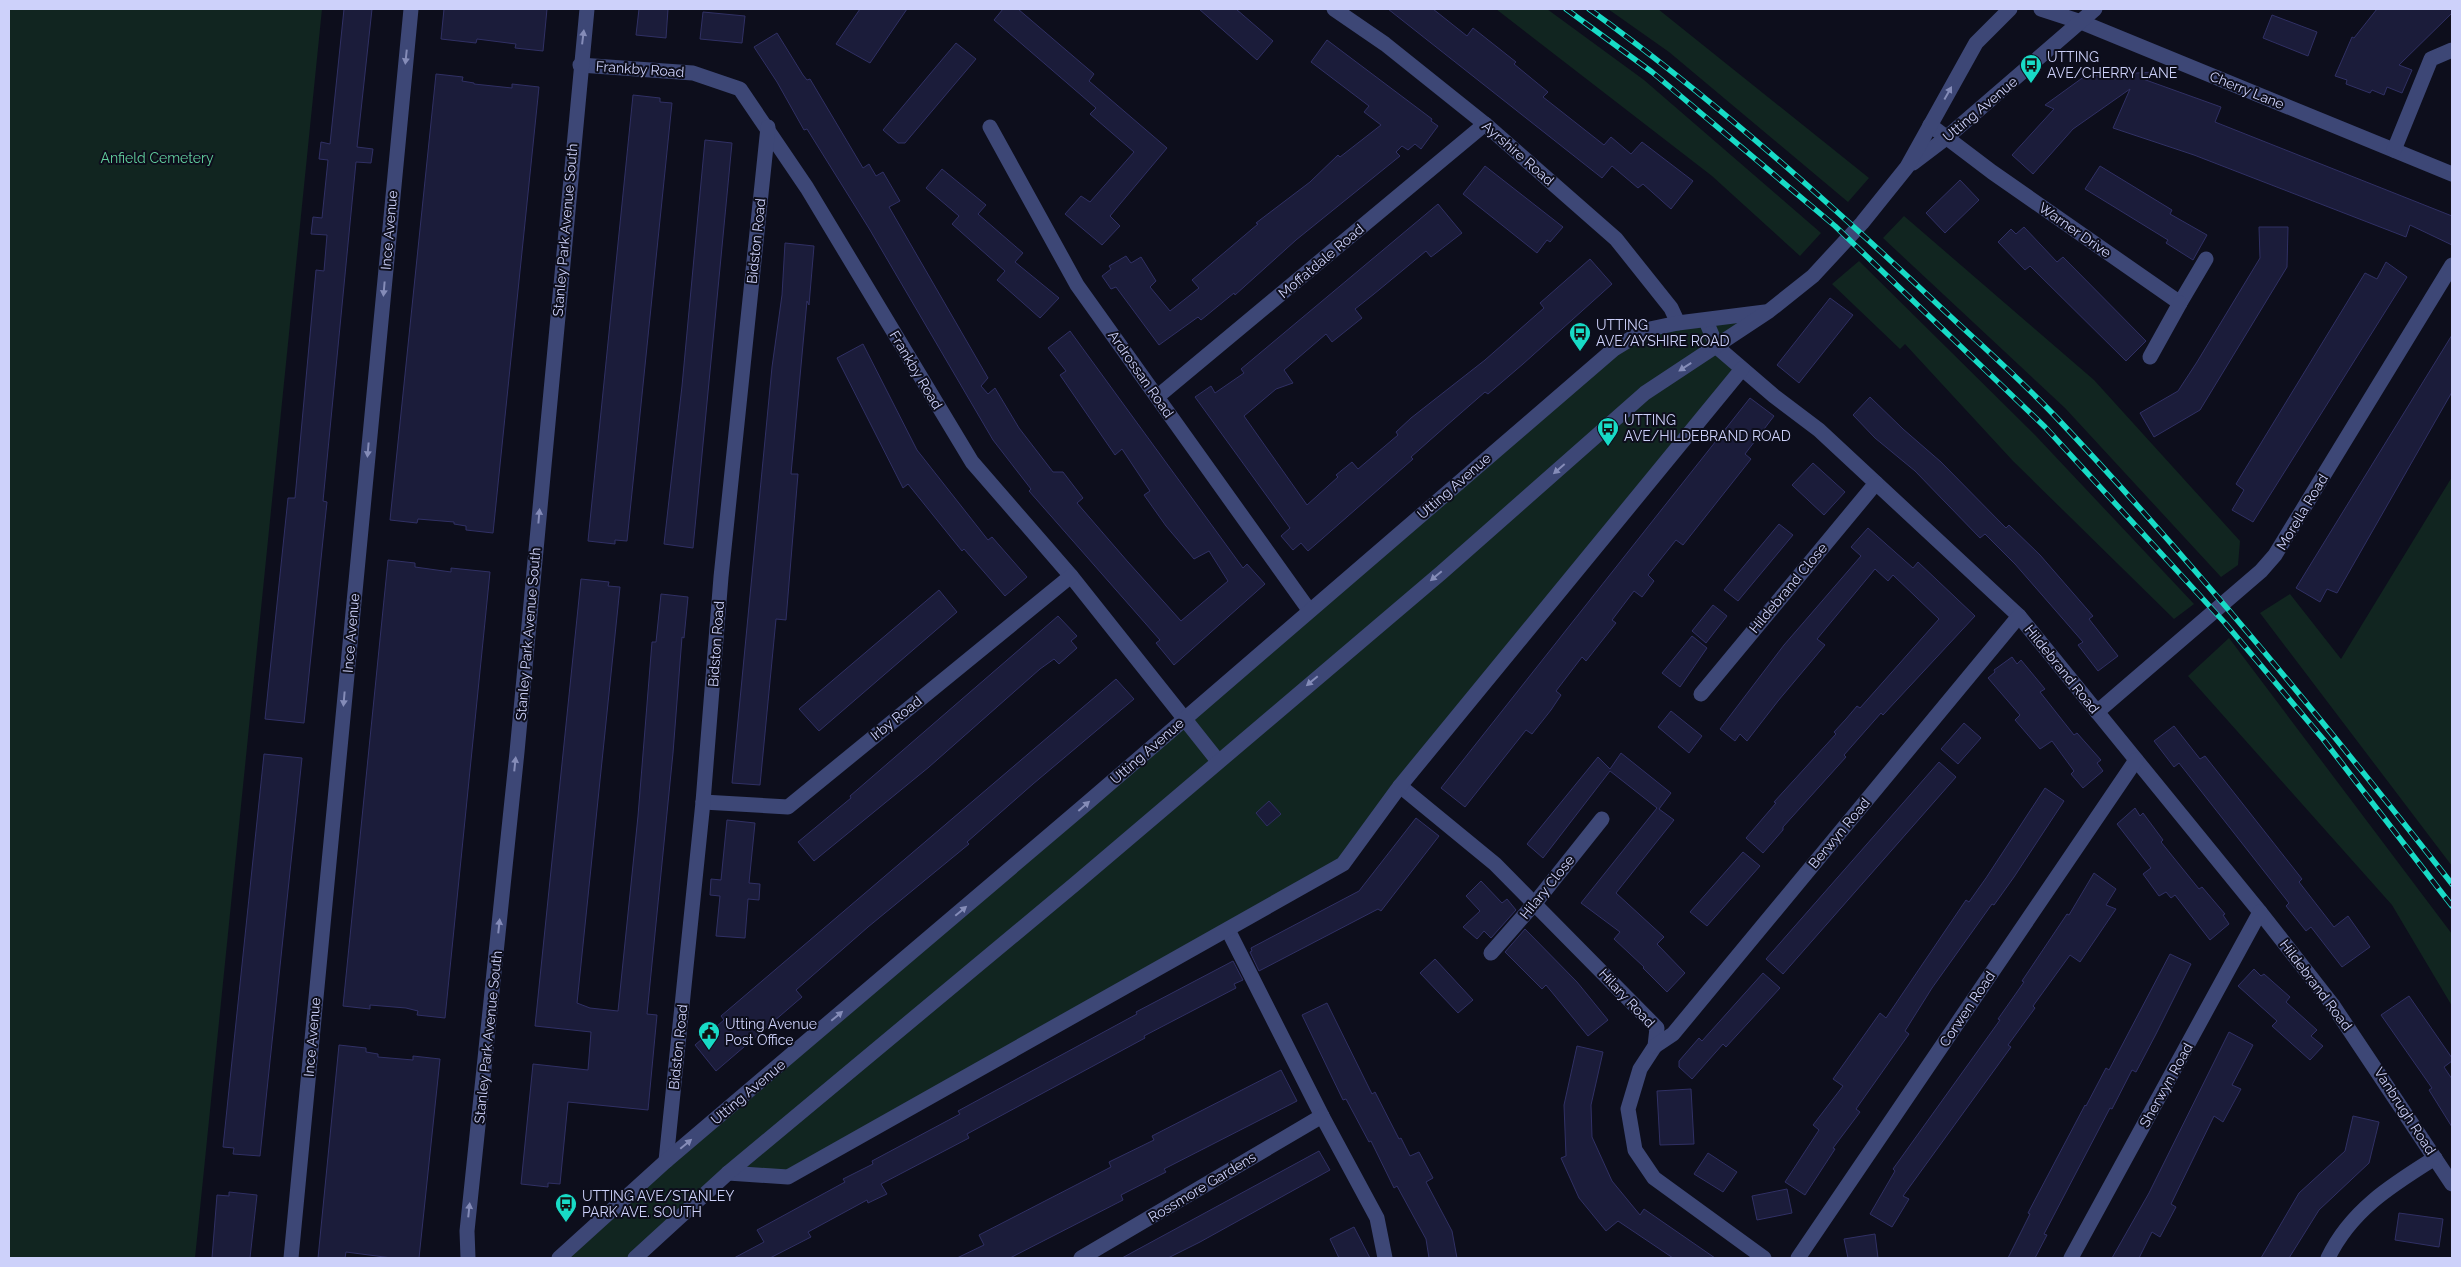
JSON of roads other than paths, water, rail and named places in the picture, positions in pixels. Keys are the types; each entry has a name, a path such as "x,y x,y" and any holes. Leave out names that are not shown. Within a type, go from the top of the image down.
{"street":[{"name":"Ince Avenue","path":"291,1258 411,9"},
{"name":"Stanley Park Avenue South","path":"468,1258 467,1231 517,752 580,65 587,9"},
{"name":"Ayrshire Road","path":"1334,9 1384,44 1485,124 1616,239 1672,308 1678,323"},
{"name":"Utting Avenue","path":"635,1258 728,1172 1067,890 1441,572 1646,393 1769,311 1812,276 1862,223 1908,167 1976,43 2010,9"},
{"name":"Cherry Lane","path":"2041,9 2081,22 2452,174"},
{"name":"Utting Avenue","path":"1908,167 1946,138 2095,9"},
{"path":"2394,150 2431,59 2452,50"},
{"name":"Frankby Road","path":"580,65 693,73 740,89 768,127 972,462 1071,576 1218,761"},
{"name":"Moffatdale Road","path":"1157,397 1485,124"},
{"name":"Warner Drive","path":"1930,125 2180,303"},
{"name":"Bidston Road","path":"666,1161 703,802 721,577 768,127"},
{"name":"Ardrossan Road","path":"990,127 1077,285 1309,610"},
{"path":"2150,357 2206,259"},
{"name":"Morella Road","path":"2097,712 2254,578 2275,555 2452,266"},
{"name":"Utting Avenue","path":"559,1258 666,1161 1614,349 1645,330 1678,323 1706,321 1769,311"},
{"path":"1706,321 1717,346"},
{"name":"Hildebrand Road","path":"1717,346 1742,369 1819,430 2019,616 2260,912 2357,1040"},
{"path":"728,1172 788,1177 1343,864 1400,786 1742,369"},
{"name":"Hildebrand Close","path":"1701,694 1876,483"},
{"name":"Irby Road","path":"703,802 788,806 1071,576"},
{"name":"Berwyn Road","path":"1655,1046 1672,1034 2019,616"},
{"name":"Corwen Road","path":"1798,1258 2136,760"},
{"name":"Hilary Road","path":"1400,786 1496,864 1657,1028 1655,1046 1640,1069 1628,1109 1635,1150 1654,1178 1764,1258"},
{"name":"Hilary Close","path":"1491,953 1535,903 1602,819"},
{"name":"Sherwyn Road","path":"2071,1258 2260,912"},
{"path":"1228,930 1322,1116 1377,1218 1385,1258"},
{"name":"Vanbrugh Road","path":"2357,1040 2452,1184"},
{"name":"Rossmore Gardens","path":"1082,1258 1322,1116"},
{"path":"2328,1258 2338,1236 2381,1192 2436,1158"}],"railway":[{"path":"1566,9 1652,72 1835,226 2045,427 2225,623 2323,739 2452,906"},
{"path":"1589,9 1679,77 1766,149 1893,262 2041,401 2159,529 2209,587 2308,704 2452,884"}],"place":[{"name":"UTTING AVE/CHERRY LANE","path":"2031,84"},
{"name":"UTTING AVE/AYSHIRE ROAD","path":"1580,352"},
{"name":"UTTING AVE/HILDEBRAND ROAD","path":"1608,447"},
{"name":"Utting Avenue Post Office","path":"709,1051"},
{"name":"UTTING AVE/STANLEY PARK AVE. SOUTH","path":"566,1223"}],"park label":[{"name":"Anfield Cemetery","path":"157,158"}]}
